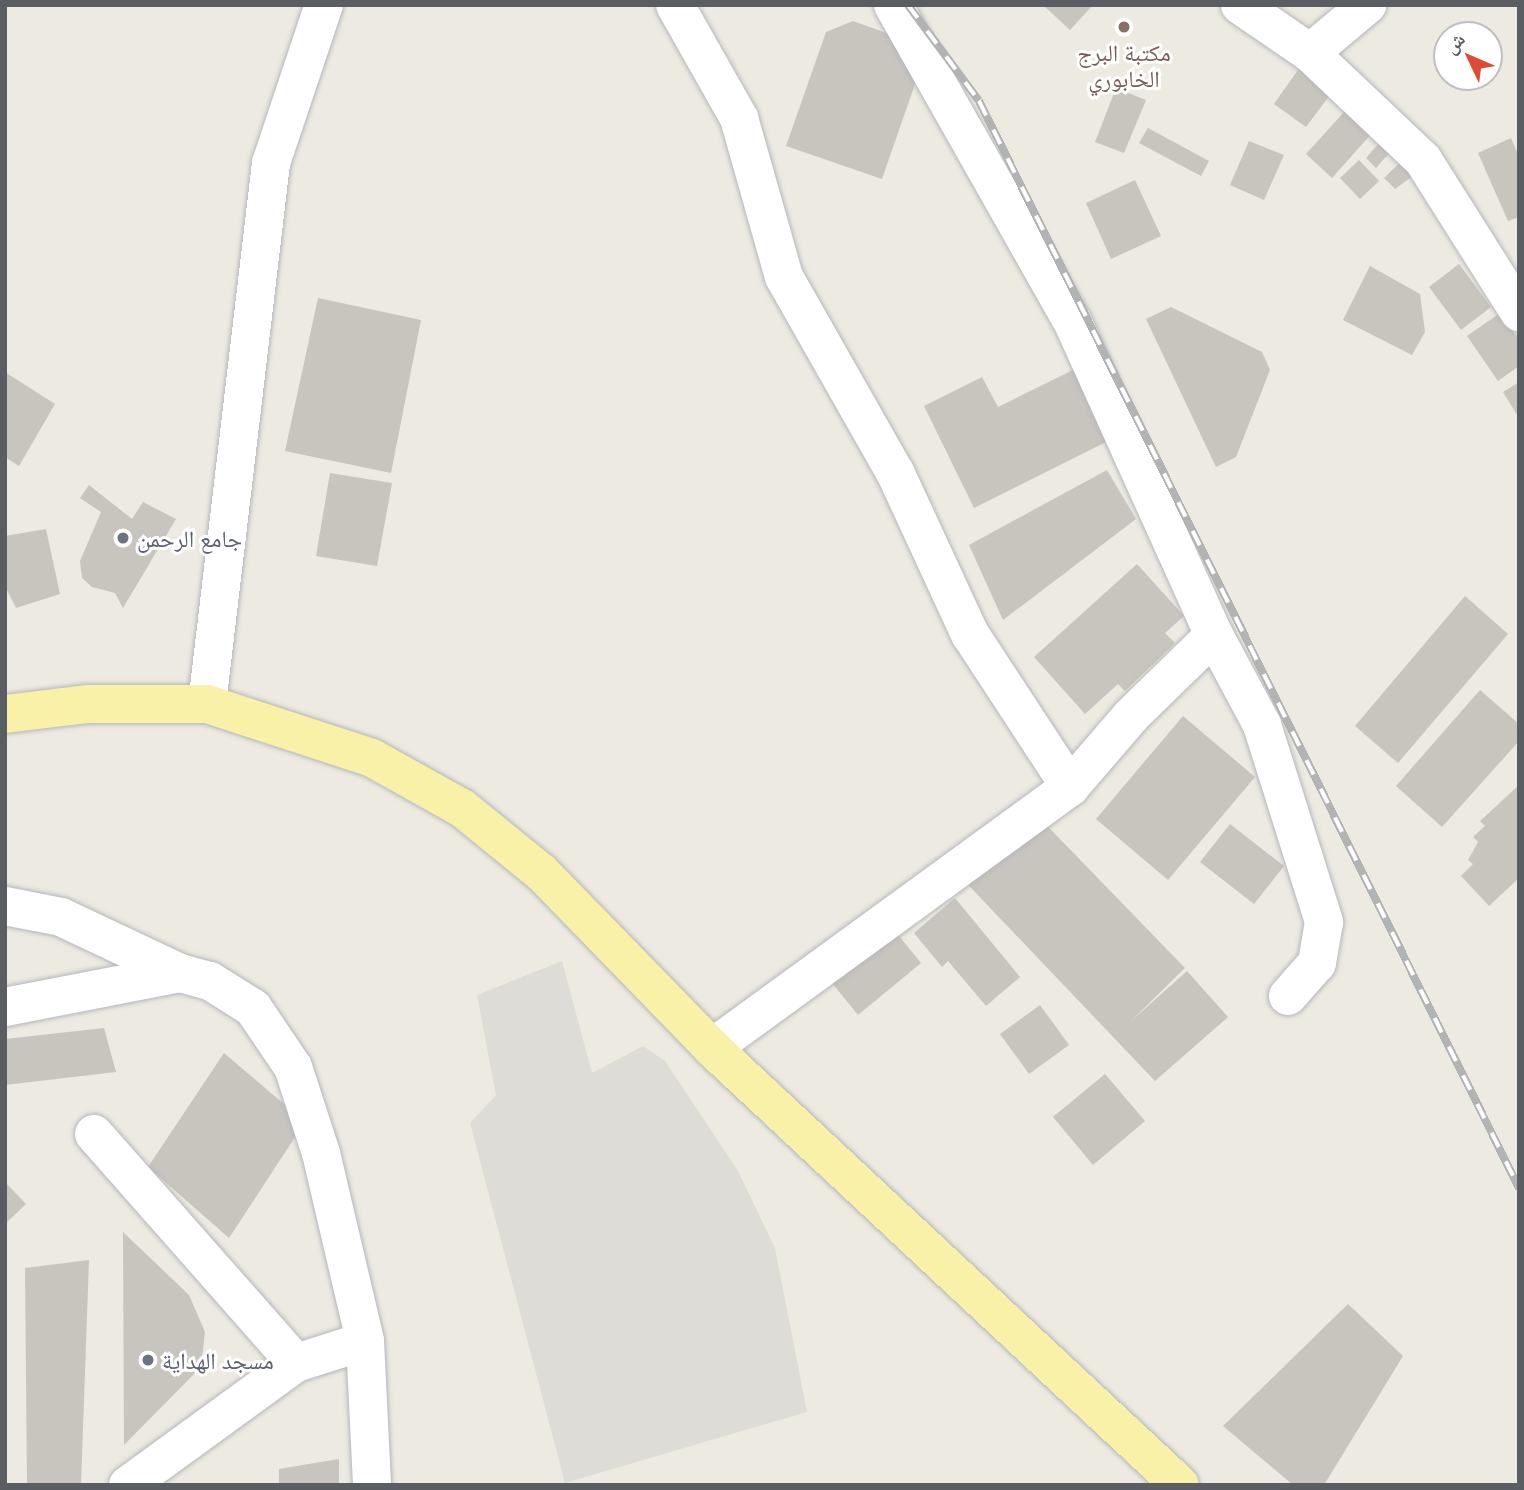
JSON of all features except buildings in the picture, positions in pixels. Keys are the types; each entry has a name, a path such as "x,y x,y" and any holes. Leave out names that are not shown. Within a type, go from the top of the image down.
{"main road":[{"path":"5,714 88,704 207,704 372,758 462,808 542,873 712,1048 1180,1485"}],"street":[{"path":"207,704 271,163 324,5"},
{"path":"675,5 739,118 784,277 895,472 970,634 1070,787"},
{"path":"893,5 1073,323 1214,635 1262,726 1324,922 1317,963 1288,996"},
{"path":"1240,5 1310,53 1423,160 1519,312"},
{"path":"1310,53 1367,5"},
{"path":"712,1048 1070,787 1131,716 1214,635"},
{"path":"5,906 61,917 180,973 210,981 253,1008 293,1067 321,1153 365,1340 372,1485"},
{"path":"5,1007 180,973"},
{"path":"94,1134 296,1363"},
{"path":"128,1485 296,1363 365,1340"}],"shaded area":[{"path":"562,961 592,1073 643,1046 665,1061 738,1171 775,1248 807,1412 565,1483 470,1123 496,1095 477,995"}],"railway":[{"path":"908,5 979,101 1519,1188"}],"place":[{"name":"مكتبة البرج الخابوري","path":"1124,27"},
{"name":"جامع الرحمن","path":"123,538"},
{"name":"مسجد الهداية","path":"148,1360"}]}
